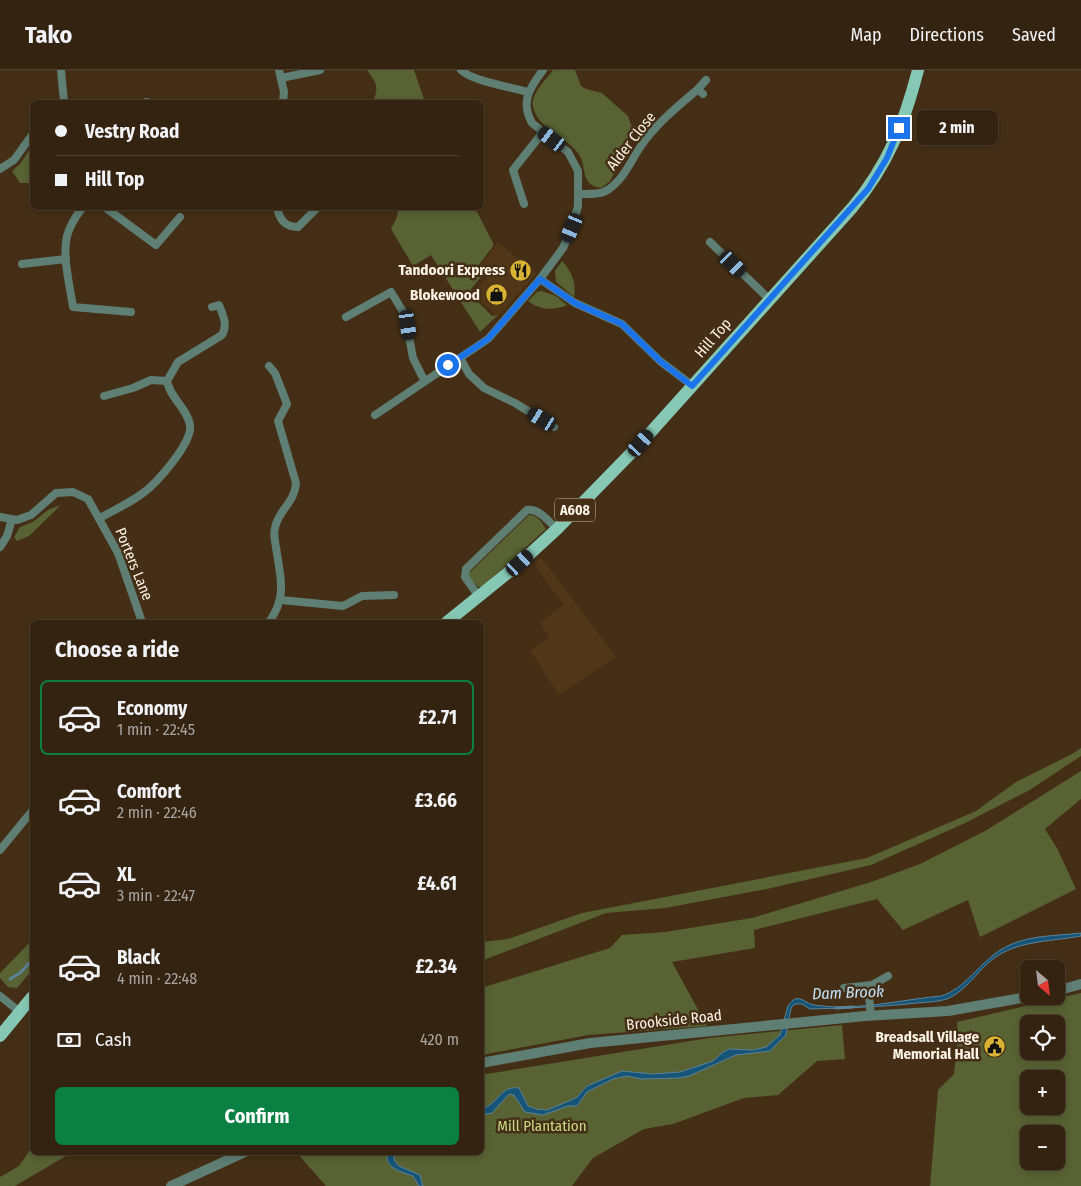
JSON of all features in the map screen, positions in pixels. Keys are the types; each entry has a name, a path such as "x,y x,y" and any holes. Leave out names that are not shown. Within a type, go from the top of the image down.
{"main road":[{"name":"Hill Top","path":"449,620 557,529 641,443 852,208 881,170 890,151 918,70"},
{"path":"0,1036 30,1000"}],"street":[{"path":"61,70 64,100"},
{"path":"283,100 284,92 280,74 320,70"},
{"path":"461,70 468,76 479,80 528,92"},
{"path":"375,415 424,380 488,339 540,279 568,239 575,218 579,194 578,171 572,157 543,132 529,116 526,102 528,92 543,70"},
{"name":"Alder Close","path":"579,194 598,193 610,188 626,170 640,146 653,130 700,91 706,80"},
{"path":"524,204 512,170 543,132"},
{"path":"0,168 14,160 30,139"},
{"path":"81,210 67,237 66,258 73,307 131,312"},
{"path":"109,210 156,245 180,216"},
{"path":"278,210 285,224 290,227 298,227 315,210"},
{"path":"710,242 769,299"},
{"path":"22,264 66,258"},
{"path":"540,279 575,303 622,324 660,361 692,386"},
{"path":"346,317 390,292 405,315 413,358 424,380"},
{"path":"167,381 178,362 222,335 225,324 223,314 219,305 212,307"},
{"path":"460,358 469,374 484,388 515,403 554,427"},
{"path":"269,366 275,374 288,404"},
{"path":"104,396 133,388 151,380 167,381"},
{"path":"100,518 154,485 186,440 190,428 189,422 171,392 167,381"},
{"path":"288,404 297,404"},
{"path":"270,620 281,600 282,575 274,530 277,520 295,494 296,483 278,421 288,404"},
{"name":"Porters Lane","path":"0,517 17,520 31,515 56,493 73,492 88,499 118,553 141,620"},
{"path":"479,596 465,577 466,569 527,510 532,509 538,512 557,529"},
{"path":"0,547 7,536 12,519"},
{"path":"281,600 343,606 362,596 394,595"},
{"path":"0,850 30,813"},
{"path":"844,988 879,983 888,976"},
{"path":"1065,988 1081,984"},
{"path":"868,986 870,1013"},
{"path":"0,996 20,1012"},
{"name":"Brookside Road","path":"484,1063 590,1043 793,1023 870,1013 948,1011 1020,998"},
{"path":"171,1186 238,1155"}],"shaded area":[{"path":"498,242 536,274 498,317 472,294 490,274 480,266"},
{"path":"541,557 616,657 559,695 530,650 549,637 540,622 564,605 534,565"}],"green space":[{"path":"367,70 414,70 424,100 374,100 376,85"},
{"path":"553,70 575,70 581,86 602,93 628,116 631,125 638,127 612,164 617,168 610,181 601,188 594,186 587,179 581,158 573,147 546,126 536,114 533,106 534,96"},
{"path":"30,149 30,183 20,183 12,171 20,164"},
{"path":"398,210 476,210 494,245 478,266 486,271 471,289 474,298 492,316 498,315 480,332 431,255 413,266 391,229 397,217"},
{"path":"562,261 568,269 575,287 574,297 556,282 555,271"},
{"path":"542,291 556,296 567,305 547,309 528,301 537,292"},
{"path":"61,505 29,536 17,541 14,537 20,527 33,522 48,510"},
{"path":"529,515 537,518 546,529 483,586 478,587 469,578 468,574"},
{"path":"1081,748 1081,756 1028,791 963,824 871,865 767,889 665,908 606,913 484,960 484,942 508,939 582,913 867,858 976,811 1016,782"},
{"path":"1081,771 1081,799 1045,829 1057,848 1076,889 980,937 968,900 903,930 877,899 754,930 755,948 672,962 707,1026 589,1035 484,1054 484,987 610,948 622,935 665,932 752,918 871,882 920,864 985,831"},
{"path":"30,942 30,972 17,988 8,987 0,978 0,973"},
{"path":"1081,993 1081,1186 930,1186 938,1090 954,1074 958,1036 957,1022 1030,1005 1065,1005 1065,997"},
{"name":"Mill Plantation","path":"842,1025 845,1059 817,1061 778,1095 744,1098 673,1124 644,1129 593,1158 572,1186 326,1186 299,1155 484,1155 484,1075 709,1038"},
{"path":"30,1150 30,1155 68,1155 15,1186 0,1186 0,1177 19,1166"}],"water":[{"path":"1081,933 1081,936 1031,943 1008,950 987,964 964,988 947,999 891,1005 810,1009 802,1004 795,1004 791,1008 786,1035 770,1051 736,1055 689,1076 679,1078 641,1079 627,1076 613,1079 587,1092 577,1106 568,1106 543,1115 525,1112 514,1095 509,1094 492,1113 484,1114 484,1108 507,1089 519,1088 528,1106 547,1110 576,1098 587,1086 622,1071 652,1074 680,1072 713,1061 729,1049 753,1050 766,1047 780,1035 788,1006 795,999 801,999 814,1005 841,1007 866,1006 941,996 958,988 994,954 1002,949 1020,941"},
{"path":"388,1155 395,1155 394,1160 399,1166 420,1175 423,1186 419,1186 413,1176 394,1169 387,1158"}],"waterway":[{"path":"10,979 20,973 30,962"},
{"name":"Dam Brook","path":"836,1008 853,1007"}],"place":[{"name":"Tandoori Express","path":"521,270"},
{"name":"Blokewood","path":"496,295"},
{"name":"Breadsall Village Memorial Hall","path":"995,1046"}],"route":[{"path":"448,365 488,339 540,279 575,303 622,324 660,361 692,386 868,189 881,170 899,128"}]}
